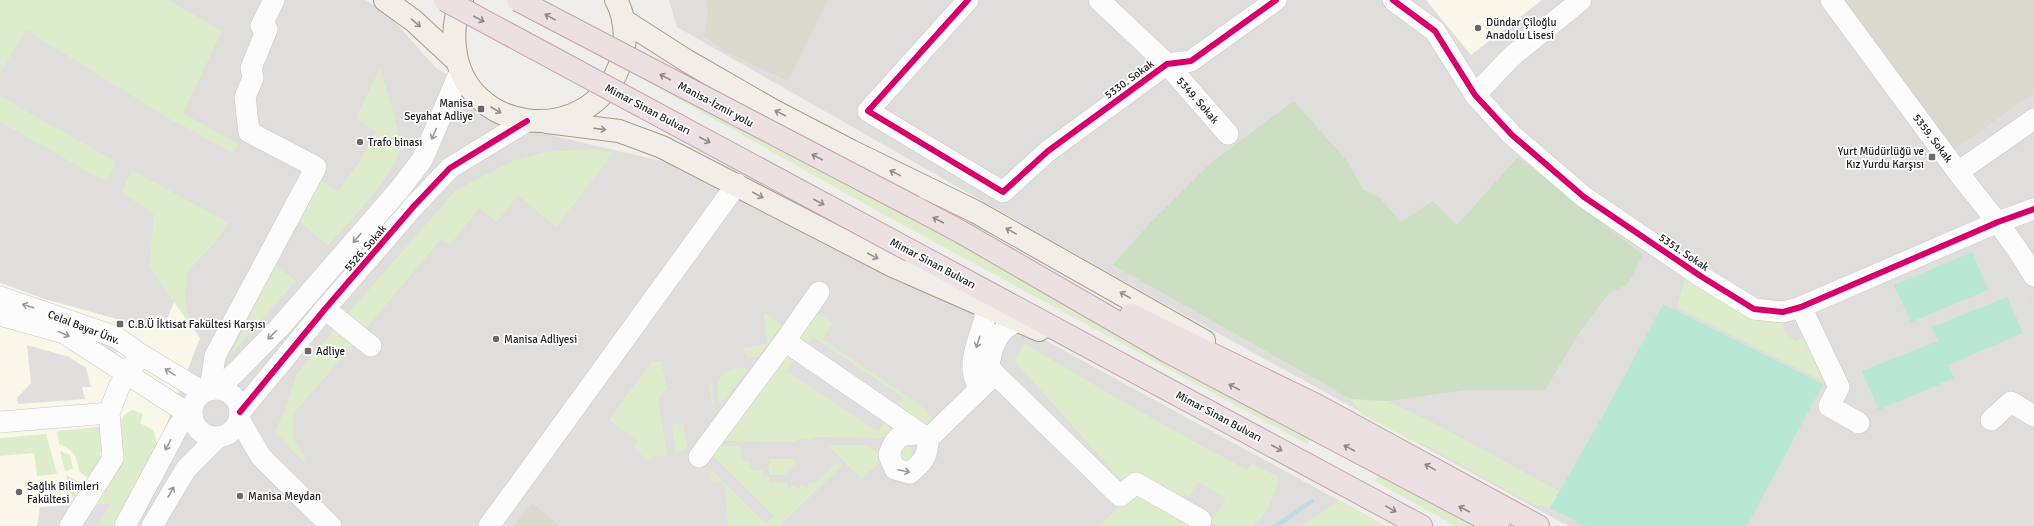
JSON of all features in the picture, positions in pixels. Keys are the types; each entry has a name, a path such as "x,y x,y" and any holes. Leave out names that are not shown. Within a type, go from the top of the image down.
{"highway":[{"name":"Mimar Sinan Bulvarı","path":"445,0 1421,526"},
{"name":"Manisa-İzmir yolu","path":"518,0 961,232"},
{"path":"961,232 1316,405 1538,526"},
{"path":"961,232 1167,351 1499,526"}],"main road":[{"path":"385,0 414,21 459,66 478,97 497,111 537,122 619,131 662,147 737,184 893,266 1156,383"},
{"path":"459,66 454,33 458,10 462,0"},
{"path":"537,122 574,116 596,101 614,80 623,55 625,28 619,6"},
{"path":"619,6 687,61 774,111 851,151 976,212 1316,405"}],"street":[{"path":"261,457 218,437 204,434 194,423 192,416 194,403 210,390 215,356 316,167 249,132 245,97 253,78 251,68 267,29 261,26 274,0"},
{"name":"5330. Sokak","path":"968,0 868,111 1003,192 1048,151 1167,64 1191,61 1276,0"},
{"name":"5349. Sokak","path":"1099,0 1167,64 1228,134"},
{"name":"5351. Sokak","path":"1393,0 1435,31 1475,95 1512,135 1584,197 1702,277 1754,309 1783,312 1801,307 1998,222 2034,210"},
{"path":"1475,95 1511,56 1581,0"},
{"name":"5359. Sokak","path":"1831,0 1958,172 1998,222 2028,250 2034,276"},
{"name":"5526. Sokak","path":"210,390 235,373 279,328 422,160 459,66"},
{"path":"1958,172 2034,119"},
{"name":"5526. Sokak","path":"239,416 325,309 414,206 450,168 537,122"},
{"path":"489,526 737,184"},
{"path":"698,457 785,341 819,292"},
{"name":"Celal Bayar Ünv.","path":"0,297 116,337 140,354 210,390"},
{"path":"981,304 985,312 985,318 972,362 975,381 987,381 1120,496 1136,483 1201,520"},
{"path":"1801,307 1839,387 1829,406 1859,423"},
{"path":"325,309 372,346"},
{"name":"Celal Bayar Ünv.","path":"0,315 64,333 128,373 192,416"},
{"path":"785,341 923,437 987,381 991,353 997,337 1010,324 1018,321"},
{"path":"70,526 113,458 109,413 119,387 140,354"},
{"path":"210,390 230,394 235,399 239,416 261,457 331,526"},
{"path":"1991,420 2011,402 2034,416"},
{"path":"0,422 81,417 109,413"},
{"path":"125,526 179,425 192,416"},
{"path":"152,526 186,468 218,437 231,431 239,416"}],"shaded area":[{"path":"0,0 364,0 385,11 436,68 550,135 756,183 1386,526 0,526"},
{"path":"669,0 2034,0 2034,526 1568,526 1107,272 677,27"},
{"path":"706,0 828,0 788,81 726,52 704,36 708,12"},
{"name":"Dündar Çiloğlu Anadolu Lisesi","path":"1426,0 1542,0 1471,55"},
{"path":"1843,0 2034,0 2034,93 1952,151"},
{"path":"26,30 174,122 143,176 131,170 121,192 154,215 149,267 174,302 167,319 158,314 153,324 148,323 139,330 120,320 45,299 0,283 0,122 106,182 117,162 0,96 0,74"},
{"path":"1453,82 1496,144 1405,209 1364,190 1349,165"},
{"path":"0,122 149,267 200,338 153,459 114,526 0,526"},
{"path":"179,123 292,190 262,240 146,177"},
{"path":"614,153 638,159 754,211 511,526 471,526 499,485 507,475 509,476 539,437 529,428 628,297 591,266 596,258 561,222"},
{"path":"841,265 885,287 883,292 891,297 933,314 965,336 923,407 823,339 833,323 816,312"},
{"path":"1876,276 1883,293 1822,321 1814,304"},
{"path":"2024,289 2034,310 2034,324 2022,329 2008,297"},
{"path":"813,337 903,397 878,431 787,371"},
{"path":"27,345 69,357 86,368 91,387 82,387 85,399 18,404 17,398 31,383"},
{"path":"602,415 637,441 634,447 645,459 651,461 654,456 663,457 691,448 706,461 710,468 712,483 724,482 728,526 569,526 539,501"},
{"path":"1078,472 1085,473 1099,486 1091,495 1100,504 1107,496 1120,505 1099,526 1024,526"},
{"path":"111,503 98,526 37,526 40,507"},
{"path":"532,503 560,526 514,526"}],"green space":[{"path":"0,0 168,0 222,31 183,113 238,144 234,153 174,122 26,30 0,74"},
{"path":"380,68 400,140 400,148 397,159 370,198 328,246 299,221 320,180 338,191 359,162 376,132 356,118"},
{"path":"664,82 1312,437 1307,444 890,218 660,89"},
{"path":"0,96 117,162 106,182 0,122"},
{"path":"1294,101 1401,222 1433,201 1457,225 1518,157 1643,255 1627,285 1609,293 1581,330 1545,390 1467,390 1387,401 1351,399 1113,265 1150,223 1213,161"},
{"path":"593,149 614,153 556,227 518,195 497,222 479,208 450,245 441,239 364,331 345,317 456,190 515,160 546,152"},
{"path":"132,170 229,223 212,246 188,271 185,295 190,324 149,267 154,215 121,192"},
{"path":"1972,252 1988,290 1911,322 1894,285"},
{"path":"276,265 296,281 229,357"},
{"path":"1686,276 1779,317 1786,334 1796,341 1811,334 1827,366 1825,382 1677,307"},
{"path":"2007,297 2023,333 1948,365 1954,378 1879,410 1862,371 1938,341 1932,327"},
{"path":"1663,304 1823,384 1747,526 1585,526 1550,508 1610,403"},
{"path":"816,312 833,323 823,339 923,407 936,424 932,429 897,405 903,397 813,338 808,344 799,336"},
{"path":"766,313 782,325 758,357 749,358 744,353 744,348 767,344 764,316"},
{"path":"79,329 120,350 114,354"},
{"path":"335,329 355,343 293,414 293,437 305,457 304,462 275,432 289,399 296,375"},
{"path":"1024,343 1134,408 1247,470 1252,464 1279,477 1273,497 1262,516 1252,526 1217,526 1211,523 1226,498 1198,482 1189,496 1185,493 1183,498 1140,473 1135,472 1121,479 1118,477 1015,361"},
{"path":"787,357 794,361 787,371 878,431 885,423 896,432 880,438 818,437 812,440 797,439 794,442 719,441 783,358"},
{"path":"661,361 667,389 661,395 658,403 668,456 654,456 651,461 643,458 634,447 637,441 609,420 651,362"},
{"path":"738,368 749,368 720,405 718,390 719,380 725,373"},
{"path":"709,384 712,385 714,413"},
{"path":"1351,399 1387,401 1428,420 1559,491 1550,508 1532,504 1424,444 1414,442 1361,414"},
{"path":"133,410 143,414 140,423 153,430 158,446 153,459 113,526 98,526 111,503 98,504 113,469 118,427 126,414"},
{"path":"683,423 687,449 676,454 672,424"},
{"path":"106,426 109,446 100,453 103,464 97,475 86,477 79,471 74,454 59,444 57,431"},
{"path":"46,434 57,474 37,476 34,453 0,456 0,438"},
{"path":"905,444 911,449 912,455 909,460 903,461 895,452"},
{"path":"828,445 869,445 884,459 861,479"},
{"path":"714,446 741,446 741,461 749,461 750,470 762,470 763,477 769,476 769,483 787,482 788,489 793,485 798,489 802,485 806,488 811,482 814,484 835,464 843,464 780,526 728,526 724,482 766,524 774,516 709,452"},
{"path":"60,451 70,455 73,469 65,471"},
{"path":"769,459 795,459 795,464 784,475 769,475"},
{"path":"710,468 724,482 711,483"},
{"path":"66,475 79,482 83,498 73,500"},
{"path":"1379,475 1476,526 1455,526 1375,481"},
{"path":"1135,494 1192,526 1099,526 1120,505"},
{"path":"1339,501 1385,526 1301,526"}],"waterway":[{"path":"1276,526 1312,501"}],"cycle path":[{"path":"968,0 868,111 1003,192 1048,151 1167,64 1191,61 1276,0"},
{"path":"1393,0 1435,31 1475,95 1512,135 1584,197 1702,277 1754,309 1783,312 1801,307 1998,222 2034,209"},
{"path":"240,412 325,309 414,206 450,168 527,121"}],"place":[{"name":"Dündar Çiloğlu Anadolu Lisesi","path":"1478,28"},
{"name":"Manisa Seyahat Adliye","path":"481,109"},
{"name":"Trafo binası","path":"360,142"},
{"name":"Yurt Müdürlüğü ve Kız Yurdu Karşısı","path":"1932,157"},
{"name":"C.B.Ü İktisat Fakültesi Karşısı","path":"120,324"},
{"name":"Manisa Adliyesi","path":"496,339"},
{"name":"Adliye","path":"308,351"},
{"name":"Sağlık Bilimleri Fakültesi","path":"19,492"},
{"name":"Manisa Meydan","path":"240,496"}]}
